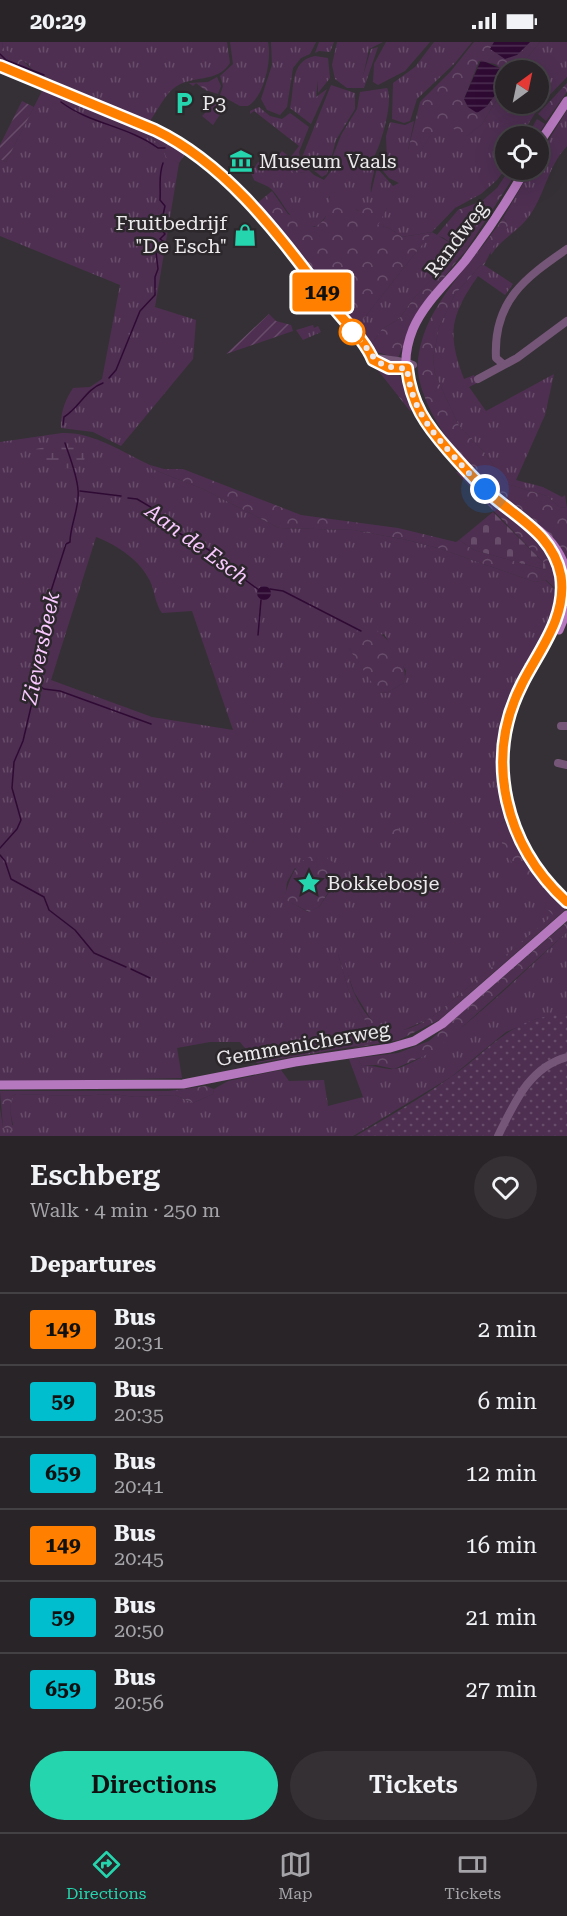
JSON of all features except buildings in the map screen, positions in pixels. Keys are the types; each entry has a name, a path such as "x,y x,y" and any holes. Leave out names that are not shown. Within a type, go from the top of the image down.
{"main road":[{"path":"549,128 567,101"},
{"name":"Randweg","path":"519,180 491,225 434,299 417,334 409,365 419,401 446,447 483,487 533,526"},
{"path":"533,526 553,543 561,556 567,574"},
{"path":"533,526 556,559 565,601 556,623 519,688 504,743 504,781 512,823 526,854 542,877 567,902"},
{"path":"539,654 559,630 567,611"},
{"name":"Gemmenicherweg","path":"0,1085 183,1084 281,1064 402,1045 442,1024 566,916"}],"street":[{"path":"0,66 179,142 210,165 275,231 373,357 409,365"},
{"path":"503,364 499,362 496,352 499,324 507,303 522,282 567,249"},
{"path":"478,379 517,358 567,321"},
{"path":"558,763 567,765"},
{"path":"498,1136 525,1085 545,1067 567,1057"}],"green space":[{"path":"0,42 3,42 2,48 19,57 34,72 0,59"},
{"path":"3,42 227,42 230,63 218,74 189,81 174,88 149,122 34,72 28,64 2,48"},
{"path":"230,42 268,42 268,68 258,95 248,106 240,106 220,95 223,86 220,76 233,64"},
{"path":"271,42 316,42 310,54 301,58 293,68 287,107 280,115 267,110 261,99 272,65"},
{"path":"319,42 334,42 330,52 315,53"},
{"path":"337,42 383,42 369,49 363,76 371,49 378,47 364,88 347,88 335,79 332,65"},
{"path":"386,42 430,42 405,71 378,85 373,82 374,64"},
{"path":"434,42 472,42 455,63 417,99 410,121 404,123 392,119 393,83 415,67"},
{"path":"474,42 494,42 490,49 517,55 530,42 540,42 525,60 495,60 495,64 479,61 464,99 468,107 486,107 495,95 495,103 482,124 466,137 440,120 419,154 411,156 408,150 420,102 451,71"},
{"path":"540,42 567,42 567,77 549,96 549,60 525,60"},
{"path":"315,56 328,58 330,78 318,93 318,80 316,97 327,89 311,124 290,108 297,69 301,63"},
{"path":"217,77 221,86 218,94 205,90 196,83 193,86 189,83 208,82"},
{"path":"567,83 567,92 546,121 538,114 549,114 549,102"},
{"path":"331,85 355,93 355,109 336,140 327,174 322,177 301,160"},
{"path":"387,88 388,112 374,157 371,193 377,168 393,186 399,183 389,178 379,166 387,159 386,136 390,122 405,125 414,121 408,150 419,154 440,119 467,136 482,124 495,103 495,114 534,114 527,126 495,126 495,180 497,180 481,194 455,208 432,232 402,237 389,228 377,225 387,208 359,211 329,196 329,212 319,225 310,227 302,225 295,221 275,193 254,180 251,173 258,162 272,164 275,160 295,173 308,172 290,158 299,146 254,111 250,114 250,111 259,107 270,116 282,119 290,113 309,127 299,152 300,162 314,175 324,180 332,170 333,156 341,135 357,109 360,92"},
{"path":"43,89 148,130 147,135 162,146 167,157 179,163 155,307 196,320 193,359 121,446 93,432 61,428 64,407 73,388 90,387 102,379 120,285 0,236 0,159 6,162"},
{"path":"22,101 34,107 6,162 0,159 0,145"},
{"path":"216,102 223,104 218,110 221,113 213,125 202,116"},
{"path":"567,110 567,146 560,154 549,176 549,140"},
{"path":"537,119 545,124 544,126 533,126"},
{"path":"148,130 174,143 185,154 179,163 166,157 162,146 147,135"},
{"path":"282,151 309,172 295,173 275,160"},
{"path":"502,180 512,180 465,252 442,237 436,236 458,210 482,201"},
{"path":"525,180 547,180 530,215 491,255 490,251 506,221 503,218"},
{"path":"332,190 358,211 373,203 387,208 378,225 389,228 402,237 432,232 365,317 353,327 256,204 272,191 288,214 314,227 324,220"},
{"path":"503,218 509,226 494,245 484,265 480,266 455,294 439,327 433,359 435,374 459,426 484,452 507,484 547,496 559,507 567,508 567,560 553,538 484,482 447,439 428,405 418,372 420,347 433,314 444,295"},
{"path":"432,232 465,252 459,258 456,256 451,259 414,298 399,319 382,329 370,347 353,327 365,317"},
{"path":"456,256 459,258 417,312 398,358 376,352 370,347 382,329 399,319 414,298 451,258"},
{"path":"484,265 513,284 505,295 478,276 462,303 454,326 454,337 455,350 464,379 474,375 477,383 469,387 486,411 554,374 545,415 516,480 543,487 562,497 565,495 567,508 559,507 547,496 507,484 484,452 459,426 435,374 433,359 439,327 455,294 480,266"},
{"path":"269,314 276,321 291,325 293,331 226,354"},
{"path":"313,325 314,328 318,326 321,332 303,340 296,330"},
{"path":"362,350 370,360 398,372 413,409 410,411"},
{"path":"62,433 97,439 150,465 152,469 203,489 279,528 354,530 407,540 438,548 535,582 545,580 559,593 551,621 539,646 512,690 501,727 498,764 505,821 499,832 522,876 554,915 441,1010 429,1019 397,1033 380,1028 372,1021 354,992 341,954 338,954 349,992 376,1040 369,1044 257,1063 240,1042 210,1042 177,1048 182,1078 0,1082 0,442","holes":["96,537 120,549 140,566 150,581 162,613 192,611 233,730 152,717 51,680","384,634 406,671 404,683 386,693 379,692 348,647","295,868 330,891 319,907 308,912 285,899 287,882"]},
{"path":"64,443 87,446 84,461 77,468 65,468 47,463 36,449"},
{"path":"150,465 164,469 183,469 301,515 398,528 456,542 459,540 474,550 546,570 545,564 456,472 458,472 540,542 552,562 556,589 546,580 535,582 438,548 407,540 354,530 279,528 203,489 152,469"},
{"path":"493,512 545,564 546,570 474,550 459,540"},
{"path":"369,625 389,642 403,666 404,683 386,693 378,692 348,647 359,627"},
{"path":"396,821 400,833 393,840 388,840 387,830"},
{"path":"505,821 532,873 566,909 439,1020 399,1040 353,1048 376,1040 349,992 338,954 341,953 354,993 362,1009 381,1027 403,1030 427,1020 441,1010 553,915 528,886 505,850 498,827"},
{"path":"321,854 337,865 339,875 319,907 309,912 284,899 295,869 306,859"},
{"path":"567,922 567,932 450,1038 426,1055 394,1069 376,1065 362,1066 357,1058 398,1053 429,1041"},
{"path":"567,932 567,1013 536,1019 506,1032 451,1077 353,1136 0,1136 0,1108 3,1127 13,1125 10,1110 12,1096 16,1094 76,1096 113,1094 135,1097 175,1095 193,1103 213,1094 214,1089 228,1081 281,1070 289,1081 324,1080 328,1106 363,1097 349,1059 357,1058 362,1066 391,1069 411,1063 457,1031"},
{"path":"567,1013 567,1136 356,1136 440,1085 516,1028 547,1016"},
{"path":"206,1086 214,1089 213,1094 193,1103 175,1095 135,1097 113,1094 76,1096 16,1094 12,1096 10,1110 13,1131 3,1127 0,1091 169,1091"}],"shaded area":[{"path":"494,42 530,42 517,55 505,59 490,49"},
{"path":"481,60 495,66 495,95 486,107 477,113 468,107 464,99"},
{"path":"264,586 269,588 271,593 269,598 264,600 259,598 257,593 259,588"}],"waterway":[{"name":"Zieversbeek","path":"0,54 6,60 44,75"},
{"name":"Zieversbeek","path":"61,102 84,115 134,135 158,148 165,148"},
{"name":"Zieversbeek","path":"109,378 116,370 140,311 155,295 155,277 158,269 156,252 161,251 159,246 163,241 160,239 165,234 160,228 165,206 160,200 160,177 163,163"},
{"name":"Zieversbeek","path":"63,425 64,417 92,389 103,383"},
{"name":"Zieversbeek","path":"0,848 17,829 21,820 12,788 14,762 23,741 42,660 51,591 66,544 70,542 78,503 76,478 65,443"},
{"name":"Aan de Esch","path":"80,491 121,496"},
{"name":"Aan de Esch","path":"128,498 137,499 159,512 163,524 216,554 233,571 259,590"},
{"name":"Aan de Esch","path":"270,589 283,591 361,631"},
{"path":"258,635 261,600"},
{"path":"37,684 44,689 60,691 151,724"},
{"path":"0,855 5,861 11,879 44,897 49,910 75,930 94,953 126,967"},
{"path":"131,969 150,978"}],"bus line":[{"name":"149","path":"0,66 155,130 179,142 210,165 275,231 373,357 373,360 389,368 407,368 414,404 443,446 498,501 533,526 549,545 561,574 563,594 561,607 553,630 519,688 512,707 504,743 503,773 510,817 524,850 542,877 567,902"}],"place":[{"name":"P3","path":"184,103"},
{"name":"Museum Vaals","path":"241,161"},
{"name":"Fruitbedrijf \"De Esch\"","path":"245,235"},
{"name":"Bokkebosje","path":"309,883"}],"route":[{"path":"352,332 373,357 373,360 379,364 389,368 407,368 412,398 422,419 443,446 485,489"}]}
